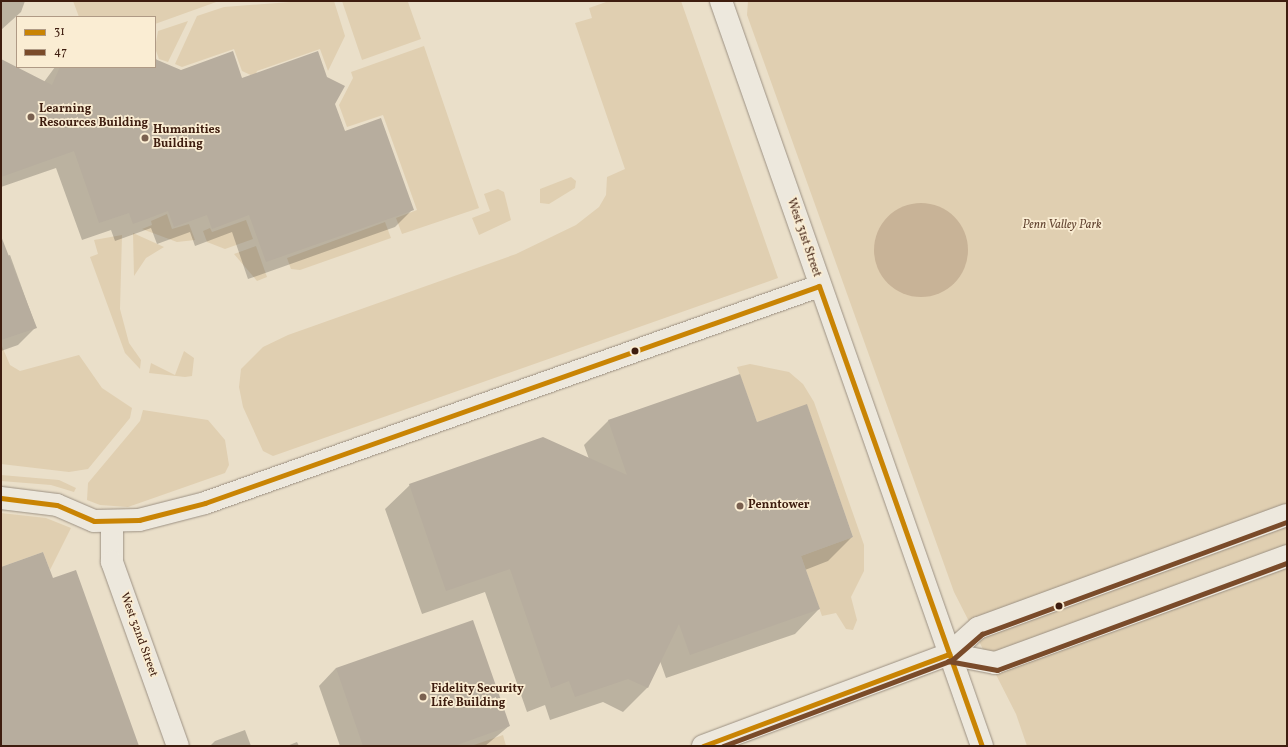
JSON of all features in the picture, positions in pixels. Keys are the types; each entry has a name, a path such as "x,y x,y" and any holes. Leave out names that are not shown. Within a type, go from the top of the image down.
{"main road":[{"name":"West 31st Street","path":"721,1 819,286 982,746"},
{"path":"1,498 57,505 94,521 139,520 205,503 819,286"},
{"path":"703,746 949,654 978,628 1287,515"},
{"name":"West 32nd Street","path":"112,521 112,562 178,746"},
{"path":"949,654 995,663 1287,556"}],"green space":[{"path":"73,1 219,1 156,24 156,16 79,16"},
{"path":"304,1 334,1 345,36 328,71 320,49 257,71 255,77 242,71 234,49 182,67 175,64 197,16 224,7"},
{"path":"342,1 408,2 421,39 362,60"},
{"path":"609,1 681,1 778,278 273,456 263,451 243,407 239,387 241,369 263,347 288,335 516,254 576,225 599,207 606,195 607,177 625,169 575,23 592,18 589,8"},
{"name":"Penn Valley Park","path":"748,1 1287,1 1287,746 1027,746 1016,714 954,592 747,15"},
{"path":"188,21 168,62 159,59 156,51 158,31"},
{"path":"424,46 479,208 402,234 396,218 417,210 383,115 347,127 339,105 353,78 351,72"},
{"path":"571,177 576,181 575,188 549,204 540,203 540,189"},
{"path":"498,189 504,192 511,220 479,235 472,218 490,211 484,194"},
{"path":"167,214 172,229 189,224 195,240 177,242 142,229 152,225 151,221"},
{"path":"246,220 253,239 225,249 207,242 203,231 210,228 212,232"},
{"path":"385,222 391,238 300,270 291,269 287,258"},
{"path":"133,233 164,247 146,258 134,276"},
{"path":"122,235 120,309 129,343 141,360 140,369 125,353 90,257 98,254 94,240"},
{"path":"256,246 267,277 257,281 234,254"},
{"path":"1,344 10,365 20,371 79,355 102,388 132,408 130,418 88,469 69,472 1,464"},
{"path":"184,351 194,358 192,376 185,377 149,373 151,363 175,375"},
{"path":"750,364 789,372 803,384 814,402 864,545 864,571 851,597 857,620 853,630 846,629 836,613 822,616 801,556 853,537 807,405 757,422 737,367"},
{"path":"143,410 208,420 225,440 229,465 225,473 128,507 100,505 87,500 88,483 140,421"},
{"path":"1,475 59,480 76,488 74,492 51,485 1,481"},
{"path":"1,513 46,518 71,528 50,570 43,552 1,567"},
{"path":"503,735 506,746 471,746"}],"shaded area":[{"path":"921,203 939,207 954,217 964,232 968,250 964,268 954,283 939,293 921,297 903,293 888,283 878,268 874,250 878,232 888,217 903,207"}],"building":[{"path":"233,51 242,78 318,51 327,77 345,86 335,104 345,131 381,118 414,210 266,262 249,215 212,229 207,215 174,227 168,211 133,224 129,213 99,223 74,151 1,177 1,59 16,68 52,85 60,68 156,68 156,59 181,70"},
{"path":"1,236 37,328 1,340"},
{"path":"740,374 757,422 807,404 853,537 801,556 820,609 690,655 679,624 648,688 628,679 575,697 569,681 551,688 510,569 446,591 409,484 543,437 627,475 608,420"},
{"path":"43,552 53,578 76,570 139,746 1,746 1,567"},
{"name":"Fidelity Security Life Building","path":"473,620 510,726 454,746 363,746 336,668"}],"transit line":[{"name":"31","path":"819,286 982,746"},
{"name":"31","path":"1,498 57,505 94,521 139,520 205,503 819,286"},
{"name":"47","path":"723,746 952,660 982,634 1287,522"},
{"name":"47","path":"948,661 997,670 1287,563"},
{"name":"31","path":"703,746 949,654"}],"place":[{"name":"Learning Resources Building","path":"31,117"},
{"name":"Humanities Building","path":"145,138"},
{"name":"Penntower","path":"740,506"},
{"name":"Fidelity Security Life Building","path":"423,697"}]}
